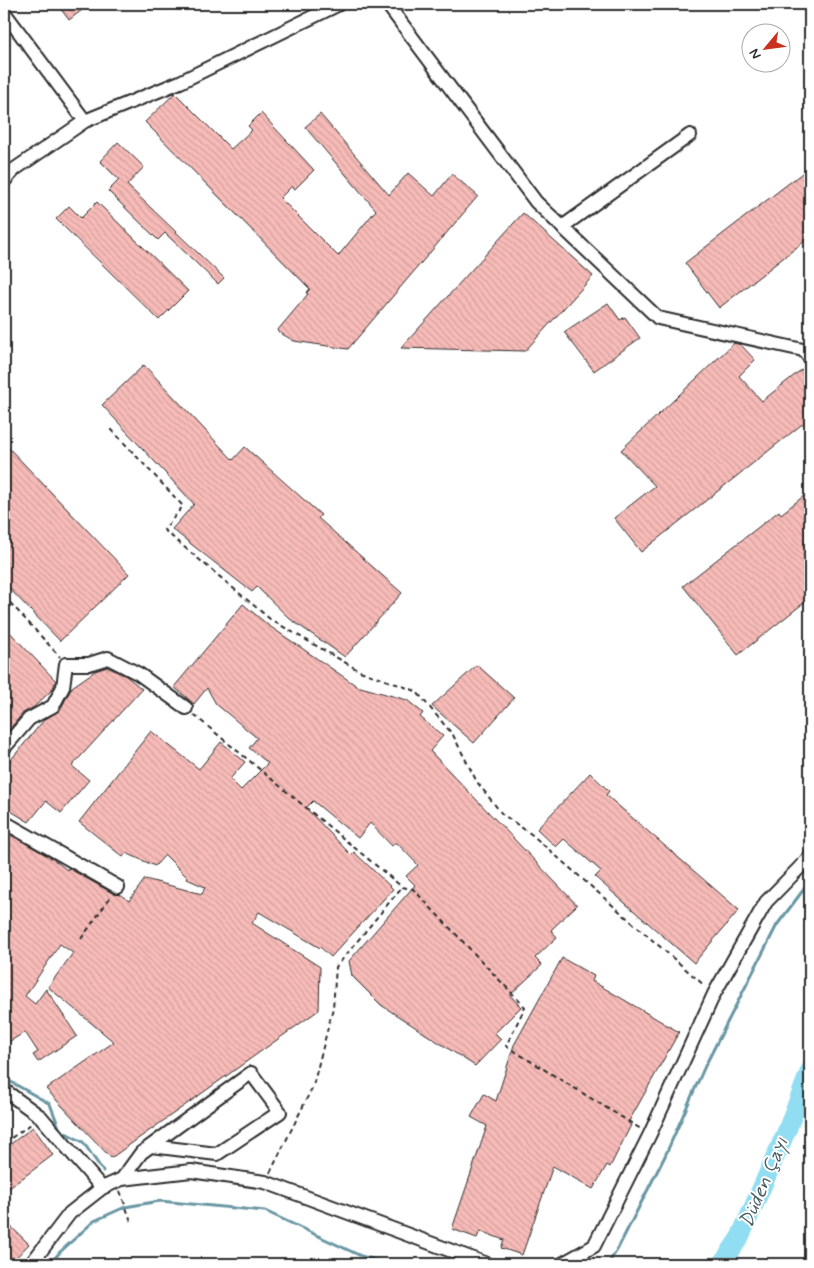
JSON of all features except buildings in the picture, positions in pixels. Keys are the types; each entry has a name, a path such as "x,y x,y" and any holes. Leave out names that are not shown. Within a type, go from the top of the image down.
{"street":[{"path":"4,180 15,169 85,121 180,82 339,4"},
{"path":"387,4 536,202 658,318 803,350 810,358"},
{"path":"4,12 85,121"},
{"path":"562,227 690,134"},
{"path":"4,748 29,719 53,706 63,687 66,664 89,664 108,658 139,674 186,708"},
{"path":"4,822 118,887"},
{"path":"562,1264 594,1246 650,1134 714,994 766,902 810,857"},
{"path":"122,1179 141,1153 251,1073 280,1112 217,1154 151,1146"},
{"path":"4,1090 41,1117 102,1188"},
{"path":"31,1264 70,1213 102,1188 122,1179 191,1171 265,1182 487,1264"}],"path":[{"path":"111,428 183,506 164,530 270,619 360,671 416,691 452,734 477,782 502,814 531,834 714,994"},
{"path":"4,596 66,664"},
{"path":"186,708 402,887 413,888 525,1007 506,1046 650,1134"},
{"path":"81,939 118,887"},
{"path":"265,1182 313,1086 333,1008 336,966 402,887"},
{"path":"4,1143 41,1117"},
{"path":"121,1194 132,1224"}],"waterway":[{"path":"608,1264 665,1156 705,1066 777,925 810,881"},
{"name":"Düden Çayı","path":"722,1264 740,1237 787,1130 810,1070"},
{"path":"4,1078 50,1104 60,1130 83,1142 103,1171"},
{"path":"50,1264 60,1252 94,1221 125,1207 160,1201 265,1211 361,1256 390,1264"}]}
